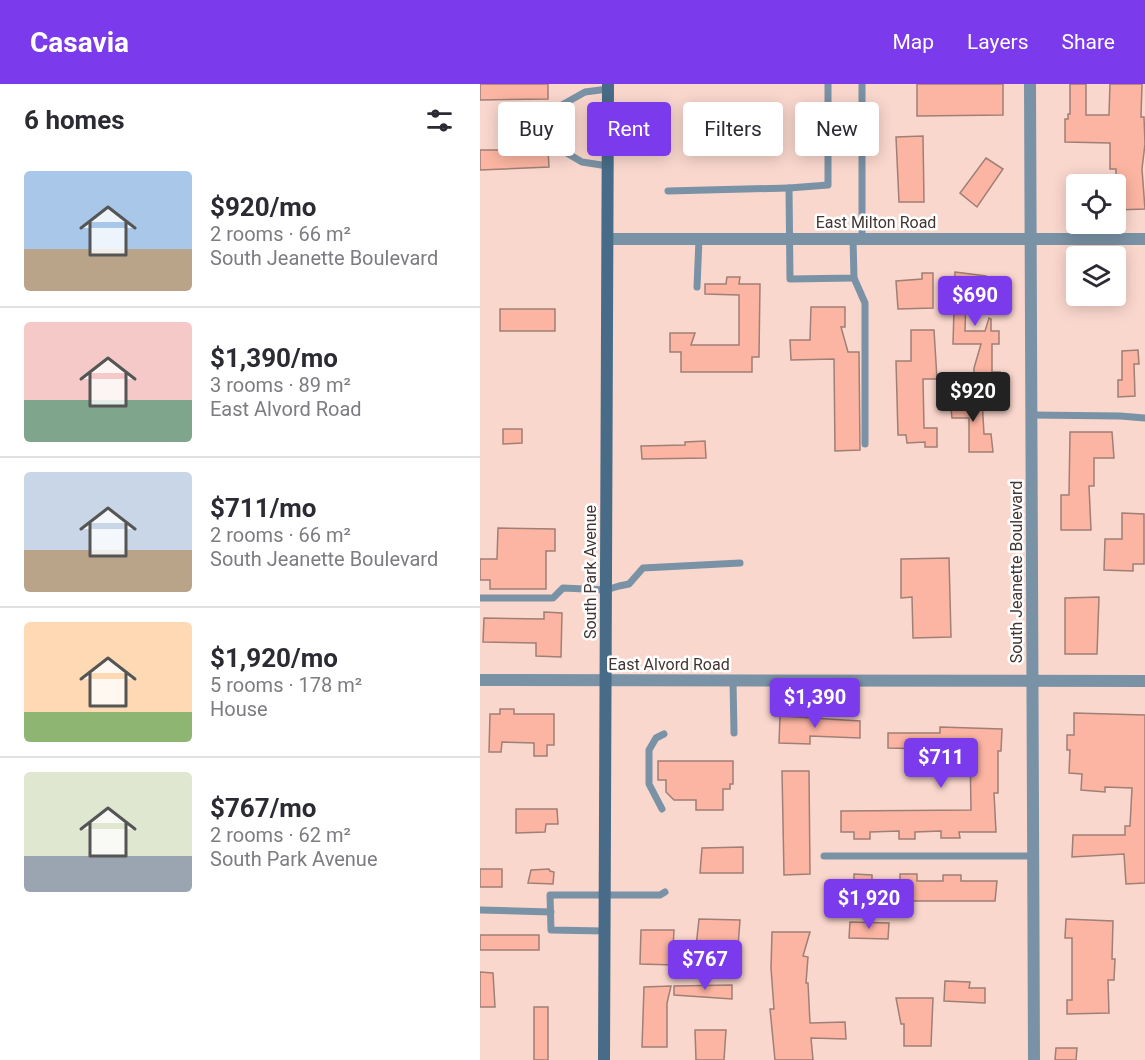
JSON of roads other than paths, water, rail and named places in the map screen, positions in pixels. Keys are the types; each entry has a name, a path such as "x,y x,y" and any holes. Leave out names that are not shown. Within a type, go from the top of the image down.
{"main road":[{"name":"South Park Avenue","path":"604,1060 608,86"}],"street":[{"name":"South Jeanette Boulevard","path":"1030,84 1034,1060"},
{"name":"East Milton Road","path":"608,239 1145,239"},
{"name":"East Alvord Road","path":"480,681 1145,681"}],"lane":[{"path":"668,191 828,185 828,84"},
{"path":"862,84 858,239 854,278 865,303 865,444"},
{"path":"608,86 585,92 553,110 553,145 582,162 608,166"},
{"path":"789,188 790,279 854,278"},
{"path":"697,287 699,239"},
{"path":"1032,414 1145,418"},
{"path":"480,598 553,598 563,588 606,590 630,584 643,568 740,563"},
{"path":"733,681 734,733"},
{"path":"662,809 649,784 649,750 656,738 664,734"},
{"path":"824,856 1033,856"},
{"path":"604,931 551,930 550,895 660,896 664,891"},
{"path":"480,910 551,912"}]}
